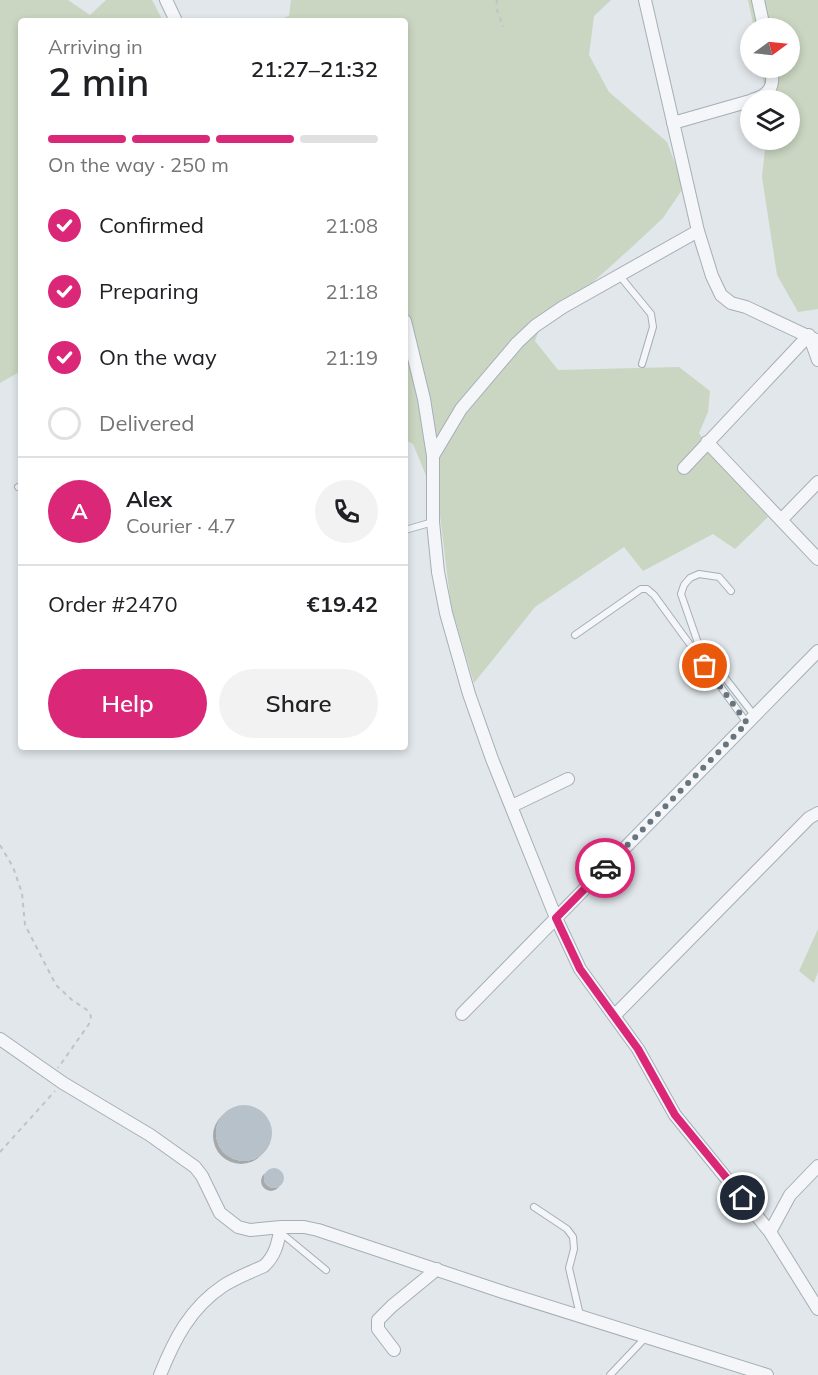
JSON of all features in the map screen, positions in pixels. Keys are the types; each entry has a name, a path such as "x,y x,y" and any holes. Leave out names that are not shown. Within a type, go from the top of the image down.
{"street":[{"path":"166,0 175,18"},
{"path":"645,0 698,231 712,276 721,295 731,303 746,307 813,338"},
{"path":"758,0 762,18"},
{"path":"673,123 740,104"},
{"path":"433,456 461,409 517,343 535,326 563,307 698,231"},
{"path":"408,333 424,399 433,456 433,522 438,572 446,613 469,694 492,759 556,918 580,969 615,1015 651,1071 675,1115 770,1232 818,1309"},
{"path":"813,338 818,360"},
{"path":"684,468 707,442 813,338"},
{"path":"707,442 818,559"},
{"path":"781,520 818,482"},
{"path":"462,1014 818,651"},
{"path":"512,806 568,779"},
{"path":"615,1015 809,818 818,813"},
{"path":"0,1039 58,1079 150,1135 195,1167 202,1176 220,1213 238,1227 250,1230 304,1227 318,1230 767,1375"},
{"path":"770,1232 790,1195 818,1166"},
{"path":"160,1375 184,1323 207,1297 225,1284 270,1261 275,1252 280,1229"},
{"path":"394,1350 378,1329 378,1320 437,1269"}],"lane":[{"path":"619,275 651,314 653,327 642,364"},
{"path":"408,529 433,522"},
{"path":"731,591 719,577 699,574 690,578 681,594 698,643 751,719"},
{"path":"575,635 641,589 647,589 751,719"},
{"path":"534,1206 567,1229 573,1237 574,1248 569,1268 580,1316"},
{"path":"280,1229 326,1270"},
{"path":"610,1375 646,1336"}],"path":[{"path":"497,0 496,6 503,27"},
{"path":"0,845 14,867 22,893 25,925 56,985 87,1010 91,1016 89,1024 58,1079 0,1152"}],"green space":[{"path":"0,0 68,0 90,15 106,0 152,0 161,18 18,18 18,373 0,383"},
{"path":"291,0 611,0 594,16 589,55 609,92 667,142 684,187 663,218 632,247 593,282 545,312 535,341 558,370 679,367 710,391 708,412 699,433 718,462 768,517 735,549 713,534 643,571 624,547 535,607 474,683 451,606 439,507 413,444 408,442 408,18 283,18 289,16"},
{"path":"748,0 818,0 818,309 798,312 777,275 762,177 765,150 800,150 800,90 765,90 763,78 800,78 800,18 752,18"},
{"path":"818,929 818,972 814,983 799,971"}],"building":[{"path":"244,1105 264,1113 272,1133 264,1153 244,1161 224,1153 216,1133 224,1113"},
{"path":"270,1168 278,1168 284,1174 284,1182 278,1188 270,1188 264,1182 264,1174"}],"way so far":[{"path":"605,868 747,723 705,666"}],"route":[{"path":"605,868 556,918 580,969 638,1049 675,1115 743,1198"}]}
